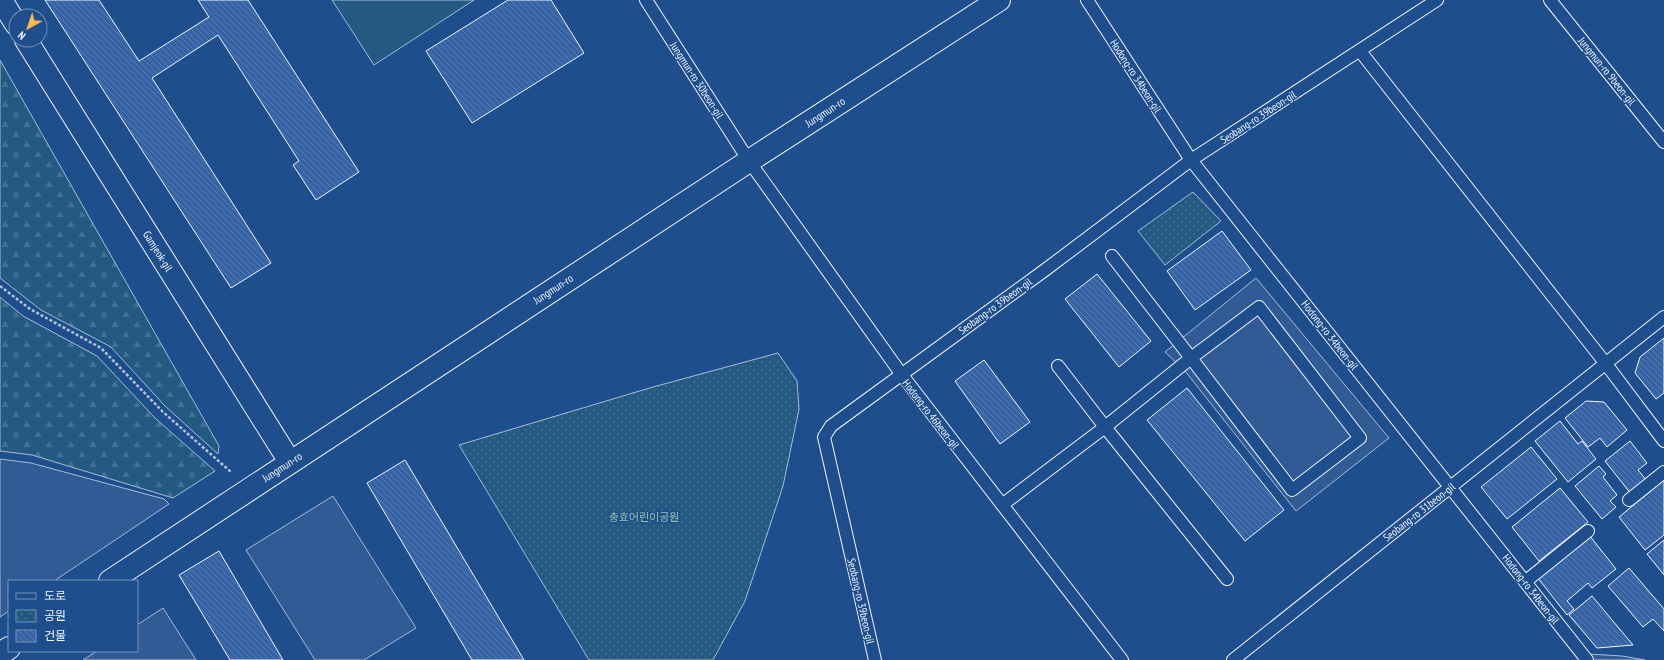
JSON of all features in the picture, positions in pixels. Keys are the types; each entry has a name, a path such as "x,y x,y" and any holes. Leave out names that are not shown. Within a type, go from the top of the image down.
{"street":[{"path":"1,0 8,11"},
{"name":"Jungmun-ro","path":"112,580 749,161 999,0"},
{"name":"Gamjeok-gil","path":"31,48 290,462"}],"lane":[{"name":"Jungmun-ro 30beon-gil","path":"646,0 749,161"},
{"name":"Hodong-ro 34beon-gil","path":"1087,0 1191,160 1451,486 1587,660"},
{"name":"Seobang-ro 39beon-gil","path":"875,660 824,437 832,426 1191,160 1437,0"},
{"name":"Jungmun-ro 9beon-gil","path":"1550,0 1664,142"},
{"path":"1360,51 1492,221 1606,364 1664,441"},
{"name":"Hodong-ro 46beon-gil","path":"749,161 902,375 1122,660"},
{"path":"1002,505 1105,427 1192,358 1259,307 1360,438 1292,490 1192,358 1112,256"},
{"name":"Seobang-ro 31beon-gil","path":"1233,660 1664,317"},
{"path":"1058,366 1227,579"},
{"path":"1628,500 1664,472"},
{"path":"1526,581 1588,531"}],"path":[{"path":"0,286 30,309 101,348 163,412 235,475"}],"green space":[{"path":"332,0 474,0 374,65"},
{"path":"0,60 219,446 218,454 165,406 111,347 41,310 0,278"},
{"path":"1193,192 1221,221 1165,265 1138,231"},
{"path":"0,297 23,316 97,356 155,418 215,471 173,498 32,455 0,451"},
{"name":"충효어린이공원","path":"778,353 797,381 799,409 783,486 745,601 713,660 589,660 459,445 653,387"}],"shaded area":[{"path":"1256,278 1389,438 1296,511 1185,371 1165,352"},
{"path":"0,459 31,463 164,499 169,504 55,580 8,580 8,612 0,617"},
{"path":"333,496 416,628 364,660 315,660 246,550"},
{"path":"163,608 196,660 83,660 95,652 138,652 138,624"},
{"path":"1588,654 1622,656 1645,660 1591,660"}],"building":[{"path":"45,0 99,0 139,61 209,17 198,0 248,0 359,172 316,200 293,165 299,161 218,35 152,78 271,263 231,288"},
{"path":"508,0 551,0 584,53 472,123 426,51"},
{"path":"1222,231 1251,270 1195,310 1167,271"},
{"path":"1097,274 1151,341 1119,367 1065,299"},
{"path":"1664,338 1664,393 1656,399 1635,373 1640,357"},
{"path":"984,360 1030,422 1000,444 955,381"},
{"path":"1187,388 1284,510 1245,541 1147,420"},
{"path":"1586,401 1604,402 1627,430 1607,447 1600,438 1588,447 1565,418"},
{"path":"1560,421 1578,444 1582,441 1596,459 1568,482 1535,441"},
{"path":"1630,441 1647,463 1638,470 1647,481 1631,494 1605,461"},
{"path":"1531,447 1557,479 1507,519 1481,487"},
{"path":"405,460 524,660 472,660 367,483"},
{"path":"1599,466 1606,474 1603,477 1617,495 1610,501 1616,507 1602,519 1575,486"},
{"path":"1664,480 1664,535 1645,550 1619,517"},
{"path":"1560,488 1588,522 1539,561 1512,527"},
{"path":"1589,535 1616,569 1592,588 1588,583 1567,601 1574,609 1567,615 1537,577"},
{"path":"1664,540 1664,575 1647,554"},
{"path":"219,551 283,660 230,660 179,575"},
{"path":"1629,568 1664,609 1664,631 1653,619 1643,627 1608,586"},
{"path":"1592,596 1633,645 1597,648 1569,615"}]}
